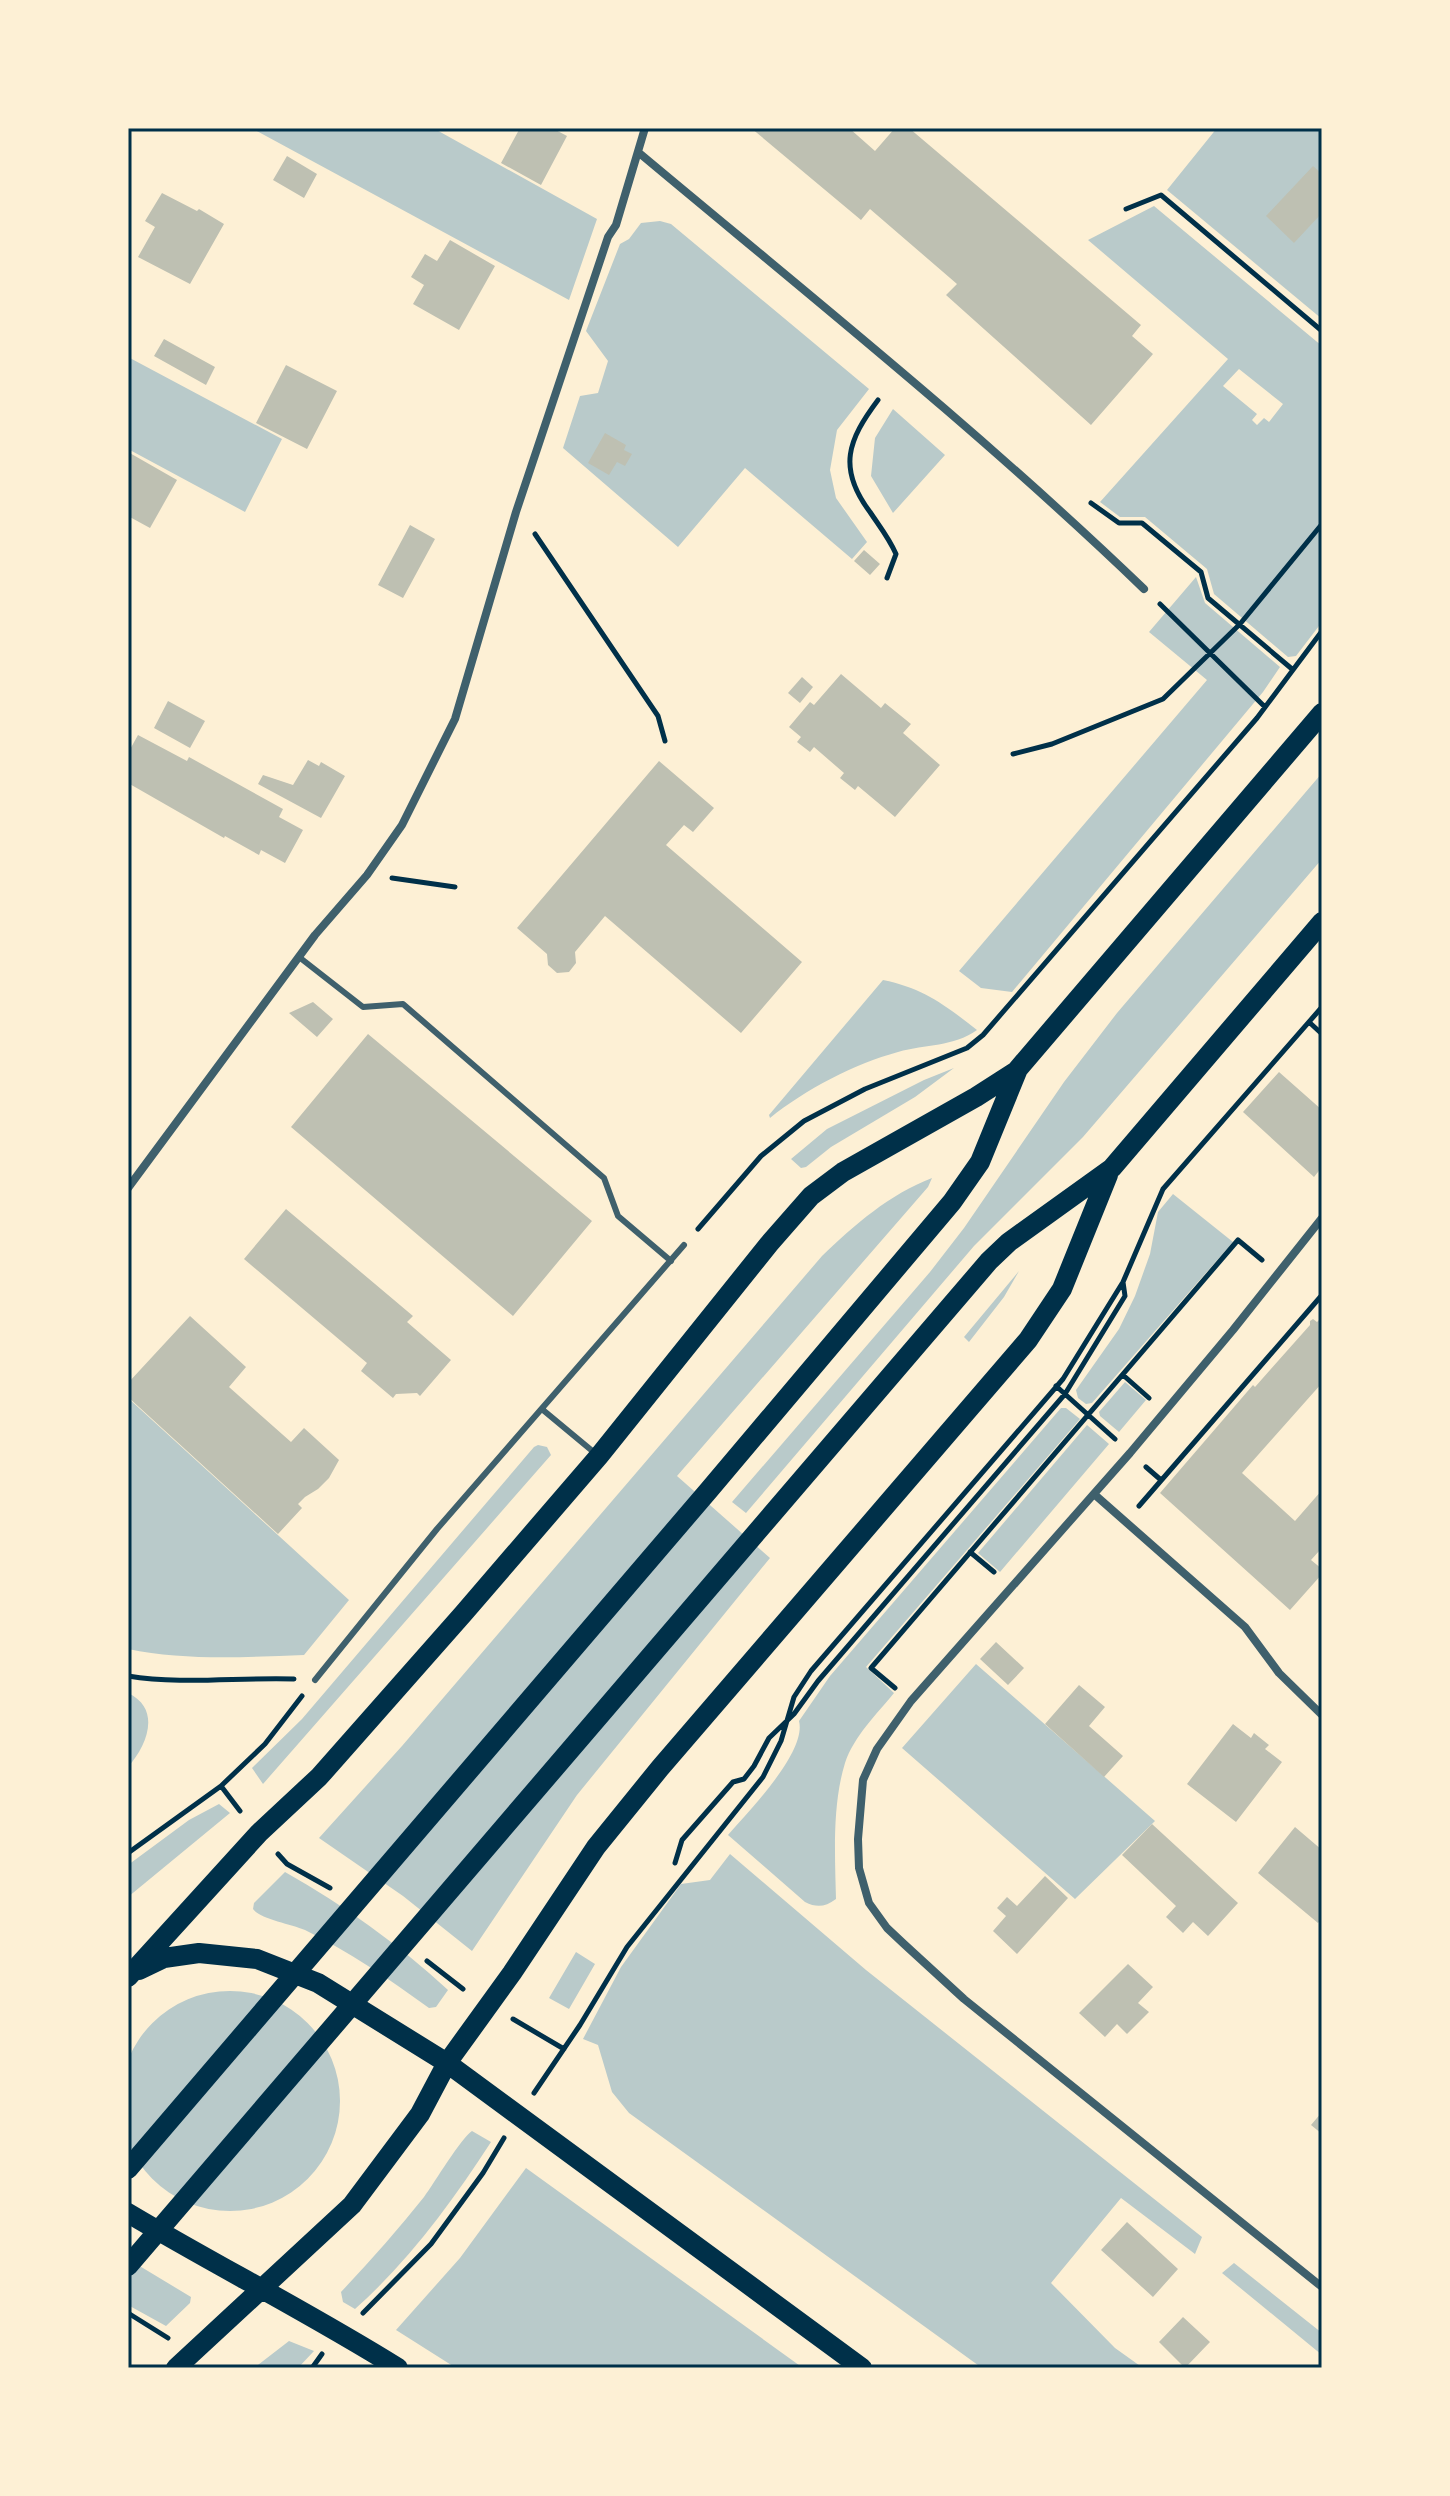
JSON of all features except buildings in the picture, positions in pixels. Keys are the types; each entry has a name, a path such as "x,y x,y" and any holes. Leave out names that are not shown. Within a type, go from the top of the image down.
{"main road":[{"path":"130,1975 259,1833 319,1777 599,1456 811,1196 843,1172 989,1090 1018,1069 1322,713"},
{"path":"128,2266 989,1261 1009,1242 1112,1168 1322,922"},
{"path":"128,2169 952,1202 980,1162 1018,1069"},
{"path":"176,2368 352,2205 420,2114 447,2063 596,1847 660,1768 1028,1340 1062,1289 1097,1196 1112,1168"},
{"path":"130,1975 164,1958 199,1953 257,1959 318,1983 447,2063 862,2368"},
{"path":"128,2213 336,2329 398,2368"}],"street":[{"path":"128,1188 299,957 367,875 402,825 455,719 516,512 608,237 616,225 645,128"},
{"path":"638,152 975,434 1057,505 1144,589"},
{"path":"1322,1218 1130,1453 911,1701 877,1749 863,1780 859,1808 859,1868 869,1903 887,1928 964,1999 1322,2287"},
{"path":"1094,1494 1245,1627 1279,1673 1322,1715"}],"lane":[{"path":"299,957 363,1007 403,1004 604,1178 618,1216 671,1261"},
{"path":"315,1680 437,1529 684,1245"},
{"path":"543,1410 599,1456"}],"path":[{"path":"1126,209 1161,195 1322,331"},
{"path":"878,400 860,425 849,451 856,490 888,535 896,554 887,578"},
{"path":"516,512 532,530 658,716 665,741"},
{"path":"1013,754 1052,744 1163,699 1240,624 1322,524"},
{"path":"1144,589 1265,707"},
{"path":"1208,598 1292,669"},
{"path":"684,1245 761,1156 804,1121 865,1089 967,1048 983,1035 1265,707 1322,631"},
{"path":"367,875 455,887"},
{"path":"549,2070 627,1947 763,1777 781,1741 794,1697 811,1671 1056,1386 1091,1337 1123,1282 1163,1189 1322,1007"},
{"path":"1309,1022 1322,1034"},
{"path":"911,1701 871,1668 1238,1240 1279,1273"},
{"path":"675,1863 682,1840 733,1782 744,1779 769,1738 794,1714 818,1681 1065,1394 1125,1296 1123,1282"},
{"path":"1125,1521 1322,1295"},
{"path":"1123,1375 1165,1411"},
{"path":"1056,1386 1161,1480"},
{"path":"128,1676 160,1681 242,1677 315,1680"},
{"path":"128,1853 221,1786 265,1744 315,1680"},
{"path":"221,1786 240,1811"},
{"path":"532,2030 564,2049"},
{"path":"361,2316 431,2244 483,2173 500,2144"},
{"path":"128,2313 163,2335"},
{"path":"312,2368 325,2351"}],"shaded area":[{"path":"251,128 433,128 597,219 569,300"},
{"path":"1217,128 1322,128 1322,319 1167,190"},
{"path":"1154,206 1322,346 1322,622 1296,656 1288,657 1214,594 1207,569 1145,517 1120,517 1100,502 1228,359 1088,240","holes":["1239,369 1283,404 1269,422 1264,418 1257,425 1252,420 1257,414 1223,386"]},
{"path":"660,221 671,224 869,389 837,430 830,470 836,498 867,542 852,559 745,468 678,547 563,448 580,396 598,393 608,361 586,331 620,244 629,239 641,223"},
{"path":"128,357 282,439 245,512 128,449"},
{"path":"893,409 945,455 893,513 871,476 875,438"},
{"path":"1196,577 1205,603 1280,667 1263,692 1012,992 981,988 959,971 1207,680 1149,632"},
{"path":"1322,773 1322,859 1083,1137 974,1246 746,1513 732,1502 930,1272 964,1228 1064,1082 1117,1013"},
{"path":"883,980 933,999 977,1030 958,1039 864,1063 815,1088 770,1118 769,1115"},
{"path":"954,1068 915,1097 831,1147 806,1167 801,1168 791,1159 827,1129"},
{"path":"932,1178 928,1187 677,1476 770,1558 577,1795 472,1951 403,1896 319,1838 402,1746 822,1256 873,1211"},
{"path":"1173,1194 1233,1242 1092,1403 1086,1404 1078,1398 1076,1390 1119,1329 1150,1254 1158,1212"},
{"path":"1019,1271 1004,1297 969,1342 964,1337"},
{"path":"1125,1382 1146,1400 1119,1432 1099,1412"},
{"path":"128,1398 349,1600 304,1655 194,1657 128,1649"},
{"path":"1061,1408 1066,1408 1080,1419 866,1667 894,1693 860,1735 845,1763 836,1813 836,1899 821,1906 805,1902 728,1835 785,1765 799,1734 799,1721 830,1676"},
{"path":"1087,1425 1109,1444 1000,1572 978,1553"},
{"path":"538,1445 547,1447 551,1455 263,1784 252,1768 302,1719"},
{"path":"976,1664 1155,1821 1075,1899 902,1748"},
{"path":"128,1693 145,1708 148,1728 141,1749 128,1767"},
{"path":"219,1804 230,1813 128,1897 128,1865 189,1820"},
{"path":"730,1854 866,1970 1202,2237 1195,2254 1121,2198 1051,2283 1115,2348 1143,2368 982,2368 629,2113 612,2092 598,2045 583,2039 621,1967 681,1884 710,1880"},
{"path":"285,1872 370,1926 448,1990 436,2007 429,2008 321,1938 257,1913 253,1909 254,1903"},
{"path":"576,1952 595,1964 569,2009 549,1998"},
{"path":"230,1991 272,2000 291,2010 307,2024 321,2040 331,2059 340,2101 331,2143 321,2162 307,2178 291,2192 272,2202 230,2211 188,2202 169,2192 153,2178 139,2162 129,2143 120,2101 129,2059 139,2040 153,2024 169,2010 188,2000"},
{"path":"472,2131 491,2142 445,2209 375,2291 355,2309 343,2302 341,2292 424,2197 461,2142"},
{"path":"526,2168 803,2368 456,2368 396,2330 460,2258"},
{"path":"128,2259 191,2297 190,2303 166,2326 128,2305"},
{"path":"1234,2263 1322,2333 1322,2355 1222,2273"},
{"path":"289,2341 314,2351 298,2368 254,2368"}]}
